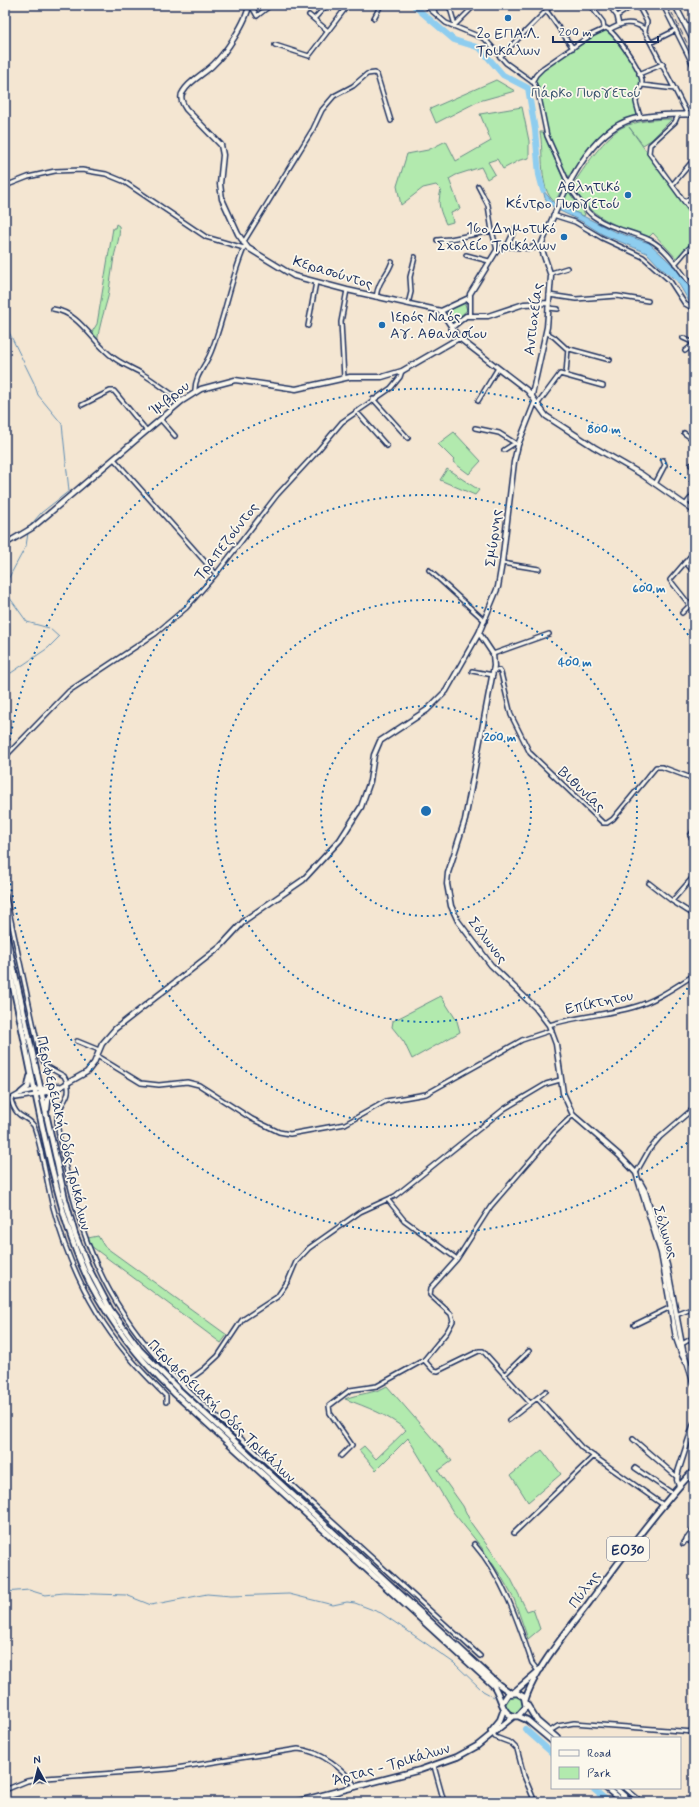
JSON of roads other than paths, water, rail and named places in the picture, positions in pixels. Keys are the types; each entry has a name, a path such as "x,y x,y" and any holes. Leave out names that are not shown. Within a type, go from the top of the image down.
{"main road":[{"name":"Περιφερειακή Οδός Τρικάλων","path":"5,929 65,1198 77,1241 101,1292 130,1337 157,1369 197,1408 498,1684 512,1693"},
{"name":"Περιφερειακή Οδός Τρικάλων","path":"5,951 35,1092 70,1235 97,1295 125,1340 174,1393 493,1685 502,1703"},
{"path":"21,1093 29,1084 30,1068"},
{"path":"47,1114 48,1100 53,1090"},
{"name":"Πύλης","path":"540,1670 662,1504 694,1470"},
{"name":"ΕΟ30","path":"502,1703 505,1697 540,1670"},
{"name":"ΕΟ30","path":"516,1716 524,1711 531,1686 540,1670"},
{"path":"512,1693 521,1694 537,1720 556,1737"},
{"path":"502,1703 508,1714 527,1720 551,1740"},
{"name":"Άρτας - Τρικάλων","path":"486,1737 500,1720 504,1709"},
{"name":"Άρτας - Τρικάλων","path":"296,1802 434,1766 464,1754 516,1716"},
{"path":"607,1789 623,1802"},
{"path":"616,1789 631,1802"}],"street":[{"path":"250,5 257,16 271,5"},
{"name":"Κερασούντος","path":"250,5 246,15 220,57 184,90 181,100 186,108 221,145 223,155 220,184 221,194 227,213 244,245 294,276 376,297 441,311"},
{"path":"314,19 327,5"},
{"path":"275,45 308,56 348,5"},
{"path":"374,18 381,5"},
{"path":"425,5 442,20 485,39 500,57 512,68 532,82 538,92 547,136 567,184 591,215 612,228 652,242 675,264 694,288"},
{"path":"433,5 435,13"},
{"path":"455,26 449,6 457,5"},
{"path":"455,26 475,5"},
{"path":"500,57 552,5"},
{"path":"590,5 601,19 604,28 609,30 625,50 639,74 642,85 636,101 640,117"},
{"path":"617,16 634,5"},
{"path":"638,5 647,22 645,31"},
{"path":"663,5 694,67"},
{"path":"676,5 694,42"},
{"path":"611,8 617,16 619,25"},
{"path":"546,10 573,48"},
{"path":"310,15 328,31"},
{"path":"609,30 619,25 632,23 640,26 645,31 652,42 688,115"},
{"path":"686,26 694,25"},
{"path":"532,82 540,70 591,35 604,28"},
{"path":"652,42 676,30"},
{"path":"639,74 663,64"},
{"path":"196,391 196,381 209,357 215,341 244,245 313,129 322,110 334,96 353,86 367,74 376,73 391,121"},
{"path":"642,85 660,89 675,89"},
{"path":"470,316 469,298 489,261 497,250 507,246 529,248 541,247 567,184 587,156 606,134 626,121 640,117 694,114"},
{"path":"678,115 675,122 653,142 649,148 650,156 686,201 694,214"},
{"path":"673,184 694,161"},
{"path":"5,186 28,177 55,171 82,170 106,174 123,181 206,237 244,245"},
{"path":"478,186 488,205 497,250"},
{"path":"686,201 694,195"},
{"path":"554,214 575,222 602,238 642,258 670,281 685,304 694,309"},
{"path":"507,246 516,227"},
{"path":"437,240 492,231"},
{"path":"675,264 694,244"},
{"name":"Αντιοχείας","path":"532,395 546,333 549,294 550,274 541,247"},
{"path":"466,255 489,261"},
{"path":"408,304 411,289 410,280 415,257"},
{"path":"376,297 380,281 389,269 392,262"},
{"path":"550,274 567,268"},
{"path":"308,326 316,282"},
{"path":"344,378 342,322 347,290"},
{"path":"549,294 576,299 616,296 648,302"},
{"path":"469,298 441,311 459,338 532,395 546,416 558,425 655,484 694,511"},
{"path":"451,328 462,318 470,316 488,316 524,304 548,303"},
{"path":"548,308 558,309"},
{"path":"53,309 64,311 73,316 94,341 113,358 140,372 182,401"},
{"path":"546,333 554,337 568,348 610,360"},
{"name":"Τραπεζούντος","path":"5,757 63,696 165,627 194,600 277,496 342,422 394,385 401,376 402,371 459,338"},
{"path":"683,338 694,344 685,351"},
{"path":"566,374 568,348"},
{"path":"478,401 498,368"},
{"name":"Ίμβρου","path":"5,544 32,528 182,401 196,391 235,380 291,389 309,387 344,378 377,378 402,371"},
{"path":"536,403 544,397 557,375 566,374 603,386"},
{"path":"82,405 110,391 114,391 147,431"},
{"path":"373,399 408,438"},
{"name":"Σμύρνης","path":"42,1091 67,1084 88,1070 110,1034 130,1016 220,947 245,920 300,883 343,836 361,807 370,781 374,755 379,743 384,737 413,721 436,703 458,672 485,621 498,587 517,444 536,403"},
{"path":"356,411 387,446"},
{"path":"161,420 175,436"},
{"path":"475,428 499,433 517,444"},
{"path":"684,433 694,440"},
{"path":"504,450 517,444"},
{"path":"114,459 216,574"},
{"path":"655,484 665,465 663,460"},
{"path":"685,505 694,494"},
{"path":"682,613 688,608 689,604 670,580 694,552"},
{"path":"685,562 694,572"},
{"path":"502,563 540,569"},
{"path":"429,570 485,621"},
{"path":"479,633 493,654 549,634"},
{"name":"Σόλωνος","path":"493,654 493,672 467,814 448,873 448,895 455,916 491,965 536,1008 552,1030 557,1050 560,1080 566,1104 573,1115 619,1155 636,1173 661,1253 676,1338 686,1362"},
{"name":"Βιθυνίας","path":"493,672 499,670 501,672 512,714 532,757 603,823 607,823 613,819 656,767 662,767 694,779"},
{"path":"472,671 493,672"},
{"path":"694,830 690,836 694,840"},
{"path":"672,901 694,876"},
{"path":"650,883 672,901 694,915"},
{"path":"5,893 40,1055 46,1066 62,1074 67,1084 68,1097 57,1113 57,1125 73,1197 90,1250 107,1288 128,1322 154,1355 182,1385 480,1656"},
{"name":"Επίκτητου","path":"549,1025 580,1016 611,1012 641,1004 694,975"},
{"path":"97,1056 126,1075 145,1084 158,1085 187,1082 199,1085 252,1119 279,1132 290,1134 346,1124 386,1101 426,1094 522,1040 552,1030"},
{"path":"77,1041 99,1050"},
{"path":"182,1385 204,1369 218,1356 235,1328 245,1317 277,1297 288,1281 296,1262 303,1254 355,1215 370,1206 395,1196 498,1113 546,1084 560,1080"},
{"path":"15,1098 21,1093 53,1090 59,1086"},
{"path":"5,1102 35,1092"},
{"path":"10,1100 16,1113 30,1121 34,1126 57,1221 79,1279 111,1334 125,1352 166,1396 166,1402"},
{"path":"636,1173 649,1150 660,1137 694,1108"},
{"path":"341,1456 352,1445 330,1413 329,1406 350,1390 377,1386 424,1360 447,1332 453,1321 451,1314 430,1294 430,1290 457,1259 491,1206 545,1143 573,1115"},
{"name":"Σόλωνος","path":"638,1180 645,1191 664,1252 686,1362 694,1384"},
{"path":"388,1200 404,1220 457,1259"},
{"path":"634,1325 671,1307"},
{"path":"676,1315 694,1308"},
{"path":"682,1344 694,1337"},
{"path":"424,1360 433,1370 438,1370 481,1351 485,1353 530,1403"},
{"path":"504,1375 529,1351"},
{"path":"509,1420 546,1391"},
{"path":"537,1398 575,1442 662,1504"},
{"path":"679,1486 677,1477 694,1423"},
{"path":"633,1439 677,1477"},
{"path":"514,1533 594,1456"},
{"path":"636,1468 672,1493"},
{"path":"688,1476 694,1482"},
{"path":"683,1544 694,1529"},
{"path":"686,1539 694,1544"},
{"path":"474,1544 493,1572 510,1602 532,1663 540,1670"},
{"path":"550,1731 558,1726 574,1723 694,1732"},
{"path":"493,1733 495,1737 511,1743 517,1749 524,1776 535,1802"},
{"path":"5,1790 26,1781 46,1778 170,1769 298,1750 312,1753 334,1764 356,1787"},
{"path":"434,1766 444,1802"},
{"path":"626,1789 642,1802"}],"water":[{"path":"543,190 553,202 560,207 577,213 613,231 649,243 677,269 694,293 694,305 690,303 677,281 661,268 647,253 602,234 583,222 560,211 549,204 545,198"}],"waterway":[{"path":"413,5 454,40 480,48 503,75 528,88 535,130 539,175 543,190"},
{"path":"5,324 34,383 38,395 62,424 69,491 41,513 29,527"},
{"path":"5,677 48,648 59,637 49,628 27,622 7,594 6,583 26,546 28,533"},
{"path":"5,1592 29,1590 45,1595 64,1593 126,1595 151,1605 207,1594 231,1596 289,1594 333,1605 347,1602 355,1603 381,1613 421,1640 454,1663 483,1691 494,1697"},
{"path":"525,1729 551,1752"},
{"path":"593,1789 609,1802"}],"railway":[{"path":"668,5 694,57"}],"place":[{"name":"2ο ΕΠΑ.Λ. Τρικάλων","path":"508,18"},
{"name":"Αθλητικό Κέντρο Πυργετού","path":"628,195"},
{"name":"16ο Δημοτικό Σχολείο Τρικάλων","path":"564,237"},
{"name":"Ιερός Ναός Αγ. Αθανασίου","path":"382,325"}],"park label":[{"name":"Πάρκο Πυργετού","path":"586,92"}]}
